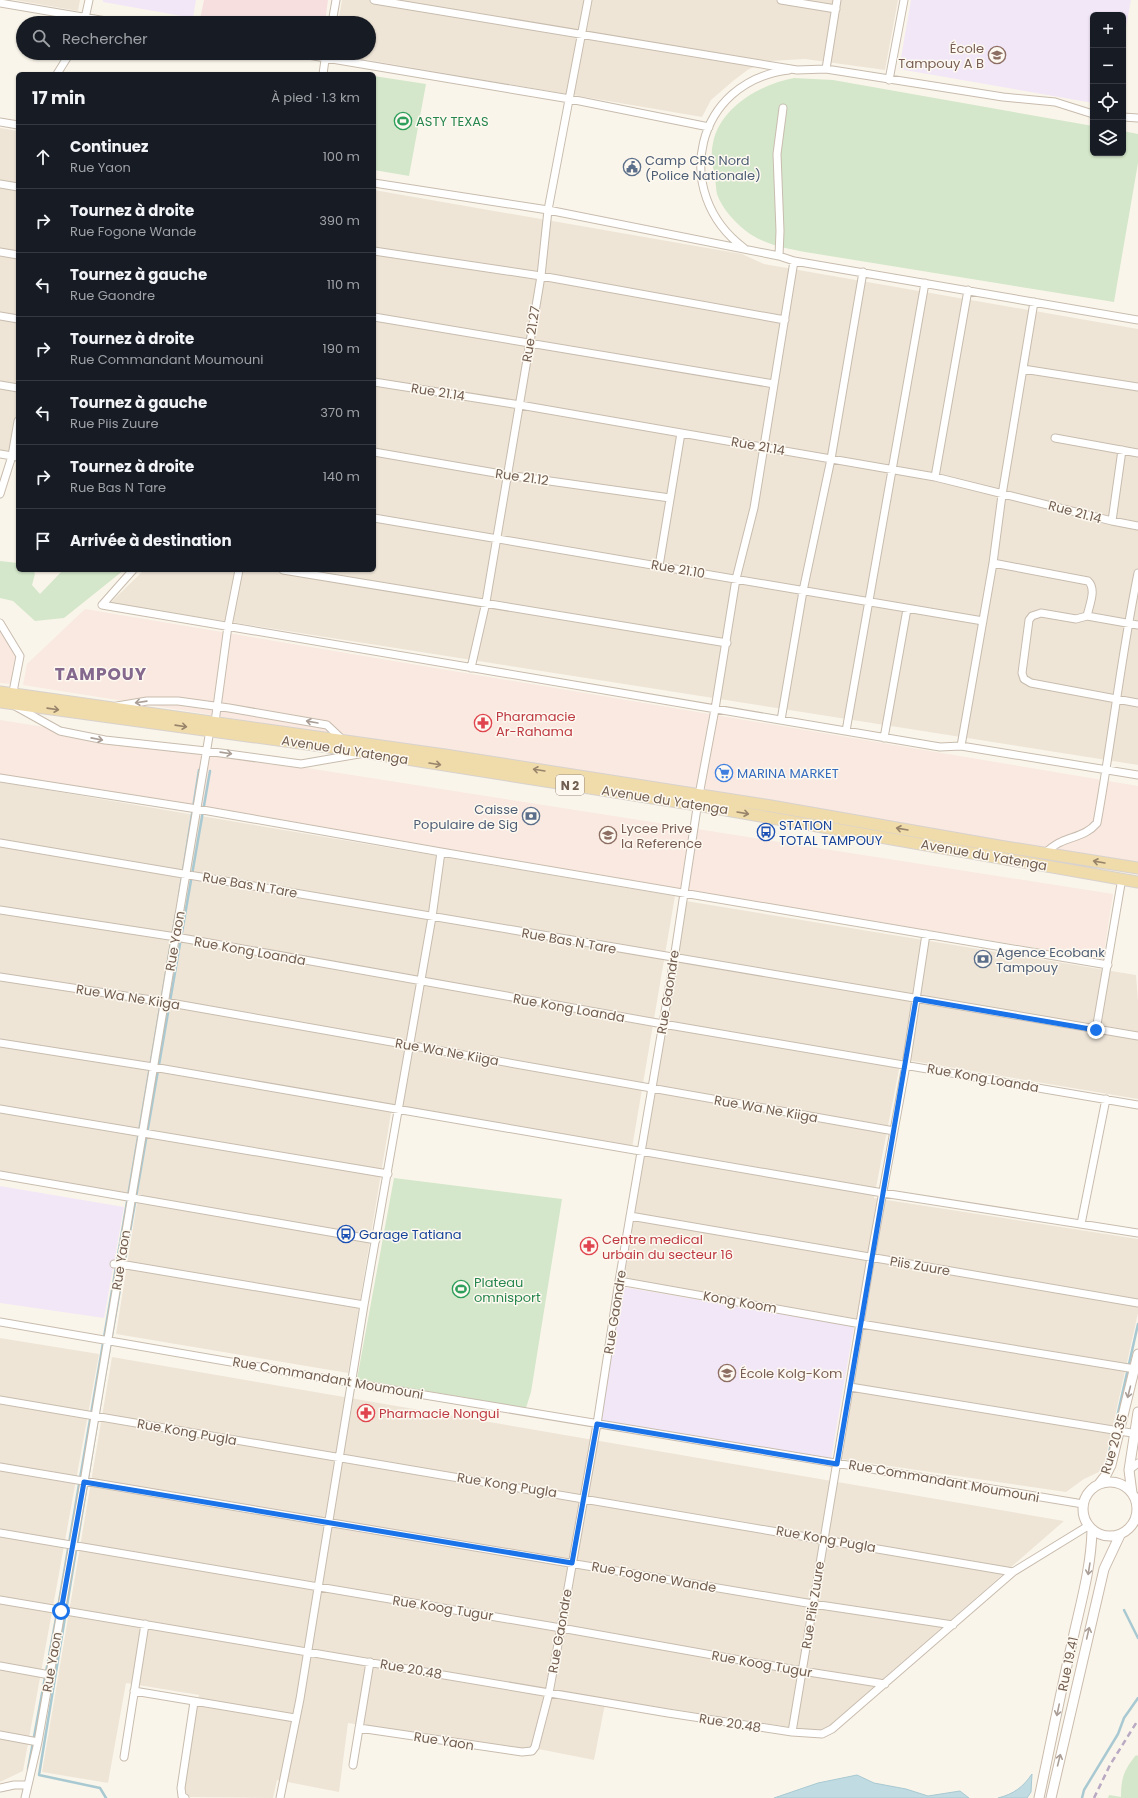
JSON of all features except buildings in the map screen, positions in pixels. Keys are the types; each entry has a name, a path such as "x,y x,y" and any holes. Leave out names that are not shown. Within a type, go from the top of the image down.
{"main road":[{"name":"Avenue du Yatenga","path":"0,692 7,700 344,741 698,800"},
{"name":"Avenue du Yatenga","path":"7,700 107,707 365,753 698,800 771,806 998,851 1138,882"},
{"name":"Avenue du Yatenga","path":"998,851 1045,853 1138,868"},
{"name":"Rue 20.35","path":"1098,1484 1106,1475 1111,1465 1138,1354"},
{"name":"Rue 20.35","path":"1132,1492 1129,1470 1136,1434 1138,1412"},
{"path":"1108,1482 1117,1483 1132,1492 1136,1500 1136,1516 1133,1524 1120,1535 1106,1536 1090,1528 1083,1515 1083,1504 1088,1492 1098,1484 1108,1482"},
{"name":"Rue 19.41","path":"1039,1798 1087,1580 1091,1554 1090,1528"},
{"name":"Rue 19.41","path":"1051,1798 1104,1569 1120,1535"}],"street":[{"path":"86,16 89,0"},
{"path":"333,16 336,0"},
{"path":"374,0 797,70"},
{"name":"Rue 21.27","path":"471,668 486,602 541,276 548,210 588,0"},
{"path":"780,0 836,9"},
{"path":"826,69 837,0"},
{"path":"889,80 904,0"},
{"path":"0,3 65,16"},
{"path":"58,72 66,60"},
{"path":"322,72 325,60"},
{"path":"354,60 570,99 709,127"},
{"path":"746,249 723,229 714,216 702,188 701,157 709,127 718,111 730,97 744,86 761,77 778,72 826,69 1003,97 1055,102 1090,113"},
{"path":"779,256 780,231 777,154 783,108"},
{"path":"1126,117 1138,118"},
{"path":"0,122 16,125"},
{"path":"376,183 548,210 746,249 779,256 794,261 925,282 1138,320"},
{"path":"0,184 16,187"},
{"path":"376,251 541,276 785,320"},
{"path":"0,252 16,255"},
{"name":"Rue Gaondre","path":"528,1752 535,1747 549,1693 561,1628 597,1424 619,1281 674,959 698,800 727,643 736,579 754,508 794,261"},
{"path":"781,720 803,591 831,459 863,272"},
{"path":"846,731 925,282"},
{"path":"935,477 968,290"},
{"path":"961,746 993,563 1002,494 1034,302"},
{"path":"0,316 16,319"},
{"path":"376,317 774,384"},
{"path":"1023,368 1138,387"},
{"name":"Rue 21.14","path":"376,382 520,405 935,477 1044,503 1112,522 1138,526"},
{"path":"0,385 16,388"},
{"path":"659,566 682,433"},
{"path":"1055,438 1138,453"},
{"path":"0,494 15,456 16,444"},
{"path":"1112,522 1122,450"},
{"name":"Rue 21.12","path":"376,452 507,475 670,498"},
{"path":"0,454 15,456"},
{"name":"Rue 21.10","path":"376,518 983,621"},
{"path":"993,563 1088,581 1092,584 1093,589 1087,616"},
{"path":"131,572 102,605 884,738 940,747 961,746 1138,775"},
{"name":"Rue Yaon","path":"25,1798 38,1742 84,1482 94,1416 108,1341 117,1264 132,1197 206,751 217,706 228,626 239,572"},
{"path":"296,572 486,602 727,643"},
{"path":"1045,853 1059,842 1082,835 1093,829 1097,823 1107,771 1127,624 1138,573"},
{"path":"884,738 907,609"},
{"path":"1138,625 1087,616 1076,619 1041,613 1032,616 1029,620 1022,673 1024,679 1031,683 1138,703"},
{"path":"0,623 20,656 7,700 60,731 105,740 206,751 301,764 365,753"},
{"path":"107,707 147,701 178,701 217,706 327,725 344,741"},
{"path":"0,778 197,809 1108,965"},
{"name":"Rue Bas N Tare","path":"0,843 674,959 1138,1036"},
{"path":"280,1798 300,1699 364,1305 432,917 441,852"},
{"path":"1096,1030 1122,878"},
{"name":"Rue Kong Loanda","path":"0,910 176,937 421,982 1138,1104"},
{"name":"Rue Piis Zuure","path":"792,1732 906,1065 926,934"},
{"name":"Rue Wa Ne Kiiga","path":"0,977 165,1002 894,1131"},
{"path":"0,1043 153,1067 883,1193 1138,1233"},
{"path":"1081,1224 1106,1099"},
{"path":"0,1109 388,1174"},
{"path":"0,1176 132,1197 376,1240"},
{"name":"Piis Zuure","path":"630,1216 1138,1303"},
{"path":"117,1264 364,1305"},
{"name":"Kong Koom","path":"619,1281 861,1324 1135,1369"},
{"name":"Rue Commandant Moumouni","path":"0,1322 352,1383 1083,1504"},
{"path":"850,1387 1136,1434"},
{"name":"Rue Kong Pugla","path":"0,1400 1013,1572"},
{"path":"1129,1470 1138,1463"},
{"name":"Rue Fogone Wande","path":"0,1467 813,1604 953,1625"},
{"path":"885,1684 1013,1572 1090,1528"},
{"name":"Rue Koog Tugur","path":"0,1533 885,1684"},
{"name":"Rue 20.48","path":"0,1600 549,1693 792,1732 822,1734 832,1729 885,1684"},
{"path":"124,1757 145,1624"},
{"path":"353,1764 370,1662"},
{"path":"0,1666 50,1675"},
{"path":"134,1691 295,1718"},
{"path":"185,1798 182,1796 181,1788 194,1702"},
{"name":"Rue Yaon","path":"360,1728 493,1749 528,1752"},
{"path":"0,1735 38,1742"},
{"path":"0,1788 14,1785 28,1785"}],"shaded area":[{"path":"15,0 80,0 78,11"},
{"path":"103,0 196,0 193,16 182,16 103,2"},
{"path":"204,0 328,0 326,16 201,16"},
{"path":"342,0 898,0 885,70 805,59 771,61 749,69 733,81 711,100 702,117 368,60 376,60 376,16 339,16"},
{"name":"École Tampouy A B","path":"911,0 1131,0 1126,26 1126,12 1090,12 1090,102 899,69"},
{"path":"0,128 16,131 16,453 1,450 0,458"},
{"path":"376,190 742,254 764,264 1138,329 1138,765 110,603 142,572 376,572"},
{"path":"85,609 1138,786 1138,862 23,685 27,664"},
{"path":"0,631 7,637 17,656 11,684 0,683"},
{"path":"0,720 1113,894 1103,959 0,778"},
{"path":"0,782 675,896 632,1148 392,1107 348,1373 116,1334 138,1196 0,1173"},
{"path":"686,901 1136,975 1138,1002 1138,1099 901,1059 874,1198 1138,1239 1138,1313 1103,1470 1084,1479 1066,1492 842,1459 864,1320 624,1279"},
{"path":"0,1186 124,1207 104,1318 0,1303"},
{"name":"École Kolg-Kom","path":"623,1287 854,1326 831,1459 600,1420"},
{"path":"0,1338 99,1354 23,1771 0,1782"},
{"path":"112,1357 1064,1521 822,1732 606,1699 594,1760 528,1747 521,1751 348,1723 339,1792 277,1780 273,1798 188,1797 183,1789 199,1695 126,1683 108,1783 42,1772"}],"green space":[{"path":"376,76 426,84 409,176 376,170"},
{"path":"794,78 833,80 1090,125 1090,156 1126,156 1126,132 1138,134 1138,163 1114,302 805,252 756,238 730,216 719,200 712,161 713,143 717,130 724,118 733,108 756,92 781,81"},
{"path":"0,561 16,563 16,572 34,572 35,574 32,585 40,594 61,572 122,572 64,618 35,621 13,601 0,598"},
{"name":"Plateau omnisport","path":"394,1178 562,1199 531,1392 526,1408 357,1379"},
{"path":"1136,1755 1138,1756 1138,1798 1108,1798 1109,1795 1121,1797 1124,1774"}],"water":[{"path":"1032,1774 1031,1792 1027,1798 998,1798 1018,1789"},
{"path":"857,1775 874,1783 906,1789 928,1796 960,1791 969,1798 774,1798 818,1783"}],"waterway":[{"path":"179,896 199,770"},
{"path":"106,1798 100,1788 39,1775 103,1387 210,771"},
{"path":"28,1769 59,1602 176,914"},
{"path":"1106,1466 1138,1324"},
{"path":"1124,1610 1138,1638"},
{"path":"1082,1798 1084,1790 1118,1734 1124,1718 1138,1698"}],"railway":[{"path":"1094,1798 1110,1765 1138,1720"}],"place":[{"name":"École Tampouy A B","path":"997,55"},
{"name":"ASTY TEXAS","path":"403,121"},
{"name":"Camp CRS Nord (Police Nationale)","path":"632,167"},
{"name":"Pharamacie Ar-Rahama","path":"483,723"},
{"name":"MARINA MARKET","path":"724,773"},
{"name":"Caisse Populaire de Sig","path":"531,816"},
{"name":"STATION TOTAL TAMPOUY","path":"766,832"},
{"name":"Lycee Prive la Reference","path":"608,835"},
{"name":"Agence Ecobank Tampouy","path":"983,959"},
{"name":"Garage Tatiana","path":"346,1234"},
{"name":"Centre medical urbain du secteur 16","path":"589,1246"},
{"name":"Plateau omnisport","path":"461,1289"},
{"name":"École Kolg-Kom","path":"727,1373"},
{"name":"Pharmacie Nongui","path":"366,1413"}],"district":[{"name":"TAMPOUY","path":"101,674"}],"route":[{"path":"61,1611 84,1482 572,1563 597,1424 837,1464 916,999 1096,1030"}]}
